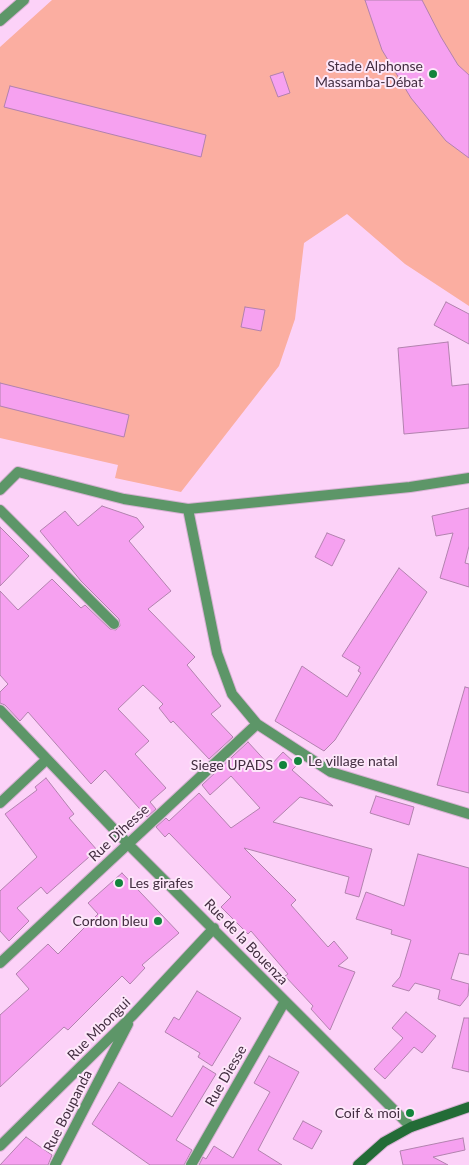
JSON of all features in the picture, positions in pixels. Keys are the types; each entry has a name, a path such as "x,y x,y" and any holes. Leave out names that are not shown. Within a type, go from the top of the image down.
{"street":[{"path":"0,22 24,0"},
{"path":"0,490 18,472 124,500 188,509 410,487 469,478"},
{"path":"188,509 217,653 232,694 257,724 331,772 469,814"},
{"path":"0,510 114,624"},
{"name":"Rue de la Bouenza","path":"0,710 128,844 411,1127"},
{"name":"Rue Dihesse","path":"0,962 257,724"},
{"path":"0,803 46,760"},
{"name":"Rue Mbongui","path":"0,1146 132,1016 214,928"},
{"name":"Rue Diesse","path":"191,1165 285,1001"},
{"name":"Rue Boupanda","path":"55,1165 132,1016"},
{"path":"358,1165 384,1142 411,1127 469,1107"}],"shaded area":[{"path":"52,0 469,0 469,306 405,264 347,214 304,243 295,319 279,366 181,492 115,478 118,465 0,438 0,47"}],"building":[{"name":"Stade Alphonse Massamba-Débat","path":"365,0 422,0 458,65 469,75 469,158 446,141 411,98 382,50"},
{"path":"283,72 290,93 278,97 270,76"},
{"path":"10,86 206,135 201,157 4,107"},
{"path":"446,302 469,314 469,344 434,325"},
{"path":"245,307 265,310 261,331 241,327"},
{"path":"448,342 452,386 469,384 469,428 404,434 398,348"},
{"path":"0,383 129,415 124,437 0,406"},
{"path":"102,506 137,518 144,527 129,541 171,591 148,609 195,657 187,665 221,706 211,714 233,737 209,759 173,721 171,723 159,708 163,704 143,685 118,709 149,741 135,754 166,788 150,802 156,809 147,817 105,770 91,784 28,712 20,721 5,705 0,703 0,692 8,684 0,675 0,591 18,610 52,579 81,608 85,605 110,629 116,630 120,626 119,619 81,581 40,531 65,511 78,526"},
{"path":"469,508 469,546 465,563 469,564 469,587 440,578 453,533 436,536 432,516"},
{"path":"0,527 29,556 0,586"},
{"path":"327,533 345,540 332,566 315,557"},
{"path":"399,568 427,592 335,740 324,751 275,721 302,666 347,697 361,673 358,671 360,667 342,656"},
{"path":"465,687 469,688 469,793 437,785"},
{"path":"248,742 270,766 283,752 297,765 292,770 333,806 300,797 273,822 372,849 359,897 345,893 349,877 244,848 296,900 291,905 328,947 334,941 348,958 338,966 355,972 330,1030 311,1009 313,1006 285,976 288,974 251,931 248,934 221,907 231,897 169,833 165,837 156,827 166,818 169,821 199,793 231,828 260,808 231,776 210,795 202,785"},
{"path":"46,778 74,814 69,818 97,850 47,894 41,887 17,908 29,921 9,941 0,931 0,891 37,857 5,814 37,790 35,787"},
{"path":"376,796 414,807 409,825 370,813"},
{"path":"418,854 469,868 469,955 459,953 451,979 469,984 468,996 460,1006 438,999 440,990 415,983 409,991 392,986 400,977 411,940 391,934 392,930 356,919 366,892 404,906"},
{"path":"122,873 179,933 142,965 145,968 130,984 122,976 68,1030 64,1027 0,1087 0,1015 29,989 16,974 48,944 58,954 98,914 88,903"},
{"path":"197,991 241,1018 212,1066 198,1057 200,1053 165,1032 174,1017 179,1020"},
{"path":"406,1012 436,1036 422,1053 414,1047 385,1079 374,1069 403,1038 392,1028"},
{"path":"464,1018 469,1018 469,1072 452,1068"},
{"path":"269,1056 299,1072 258,1150 282,1165 199,1165 203,1157 206,1159 214,1146 233,1158 270,1092 254,1083"},
{"path":"203,1066 216,1074 176,1140 192,1150 184,1165 150,1165 92,1124 119,1082 172,1117"},
{"path":"303,1121 322,1131 312,1149 293,1139"},
{"path":"26,1137 52,1155 48,1165 0,1165"},
{"path":"463,1138 465,1150 433,1157 448,1165 403,1165 400,1151"}],"place":[{"name":"Stade Alphonse Massamba-Débat","path":"433,74"},
{"name":"Le village natal","path":"298,761"},
{"name":"Siege UPADS","path":"283,765"},
{"name":"Les girafes","path":"119,883"},
{"name":"Cordon bleu","path":"158,921"},
{"name":"Coif & moi","path":"410,1113"}]}
